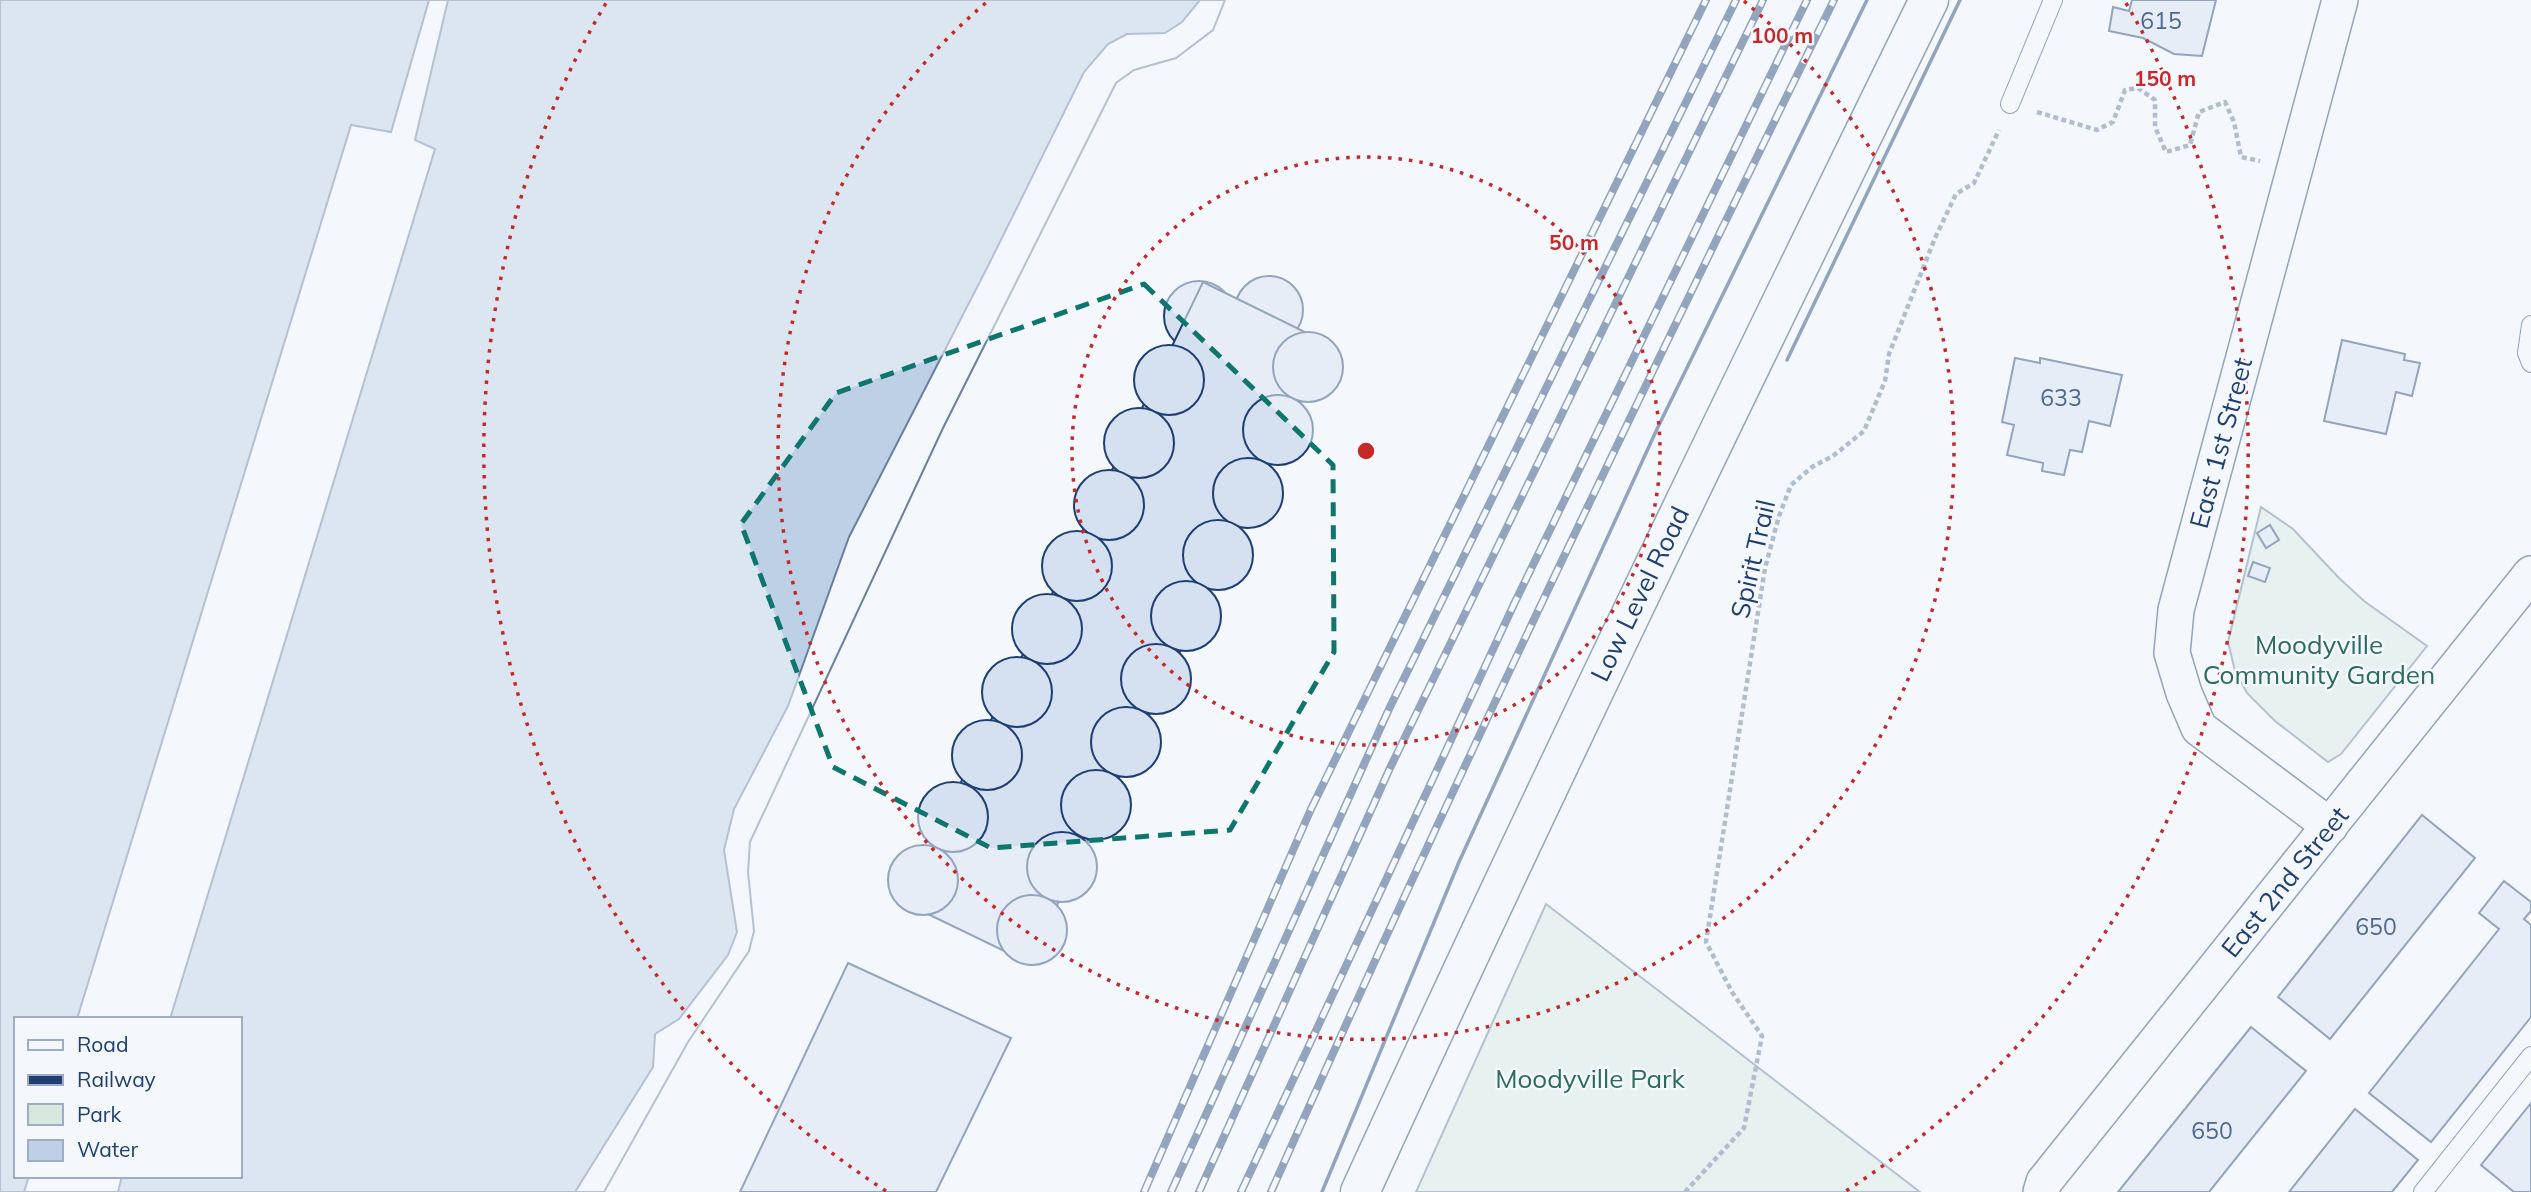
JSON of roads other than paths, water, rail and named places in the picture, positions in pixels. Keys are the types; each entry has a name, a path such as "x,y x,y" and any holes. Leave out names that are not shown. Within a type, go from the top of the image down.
{"main road":[{"name":"Low Level Road","path":"1360,1192 1502,883 1707,453 1929,0"}],"street":[{"name":"East 1st Street","path":"2330,826 2199,728 2183,693 2172,653 2176,610 2340,0"},
{"name":"East 2nd Street","path":"2040,1192 2044,1182 2061,1160 2531,574"}],"lane":[{"path":"2010,104 2053,0"},
{"path":"2531,325 2527,354 2531,363"},
{"path":"2423,1192 2531,1056"}],"water":[{"path":"0,0 1221,0 1113,81 940,427 747,841 744,872 751,931 685,1040 600,1192 0,1192"}],"railway":[{"path":"1144,1192 1311,809 1706,0"},
{"path":"1171,1192 1389,709 1736,0"},
{"path":"1199,1192 1390,768 1763,0"},
{"path":"1241,1192 1515,602 1807,0"},
{"path":"1271,1192 1546,593 1834,0"}],"park label":[{"name":"Moodyville Community Garden","path":"2319,660"},
{"name":"Moodyville Park","path":"1590,1079"}]}
